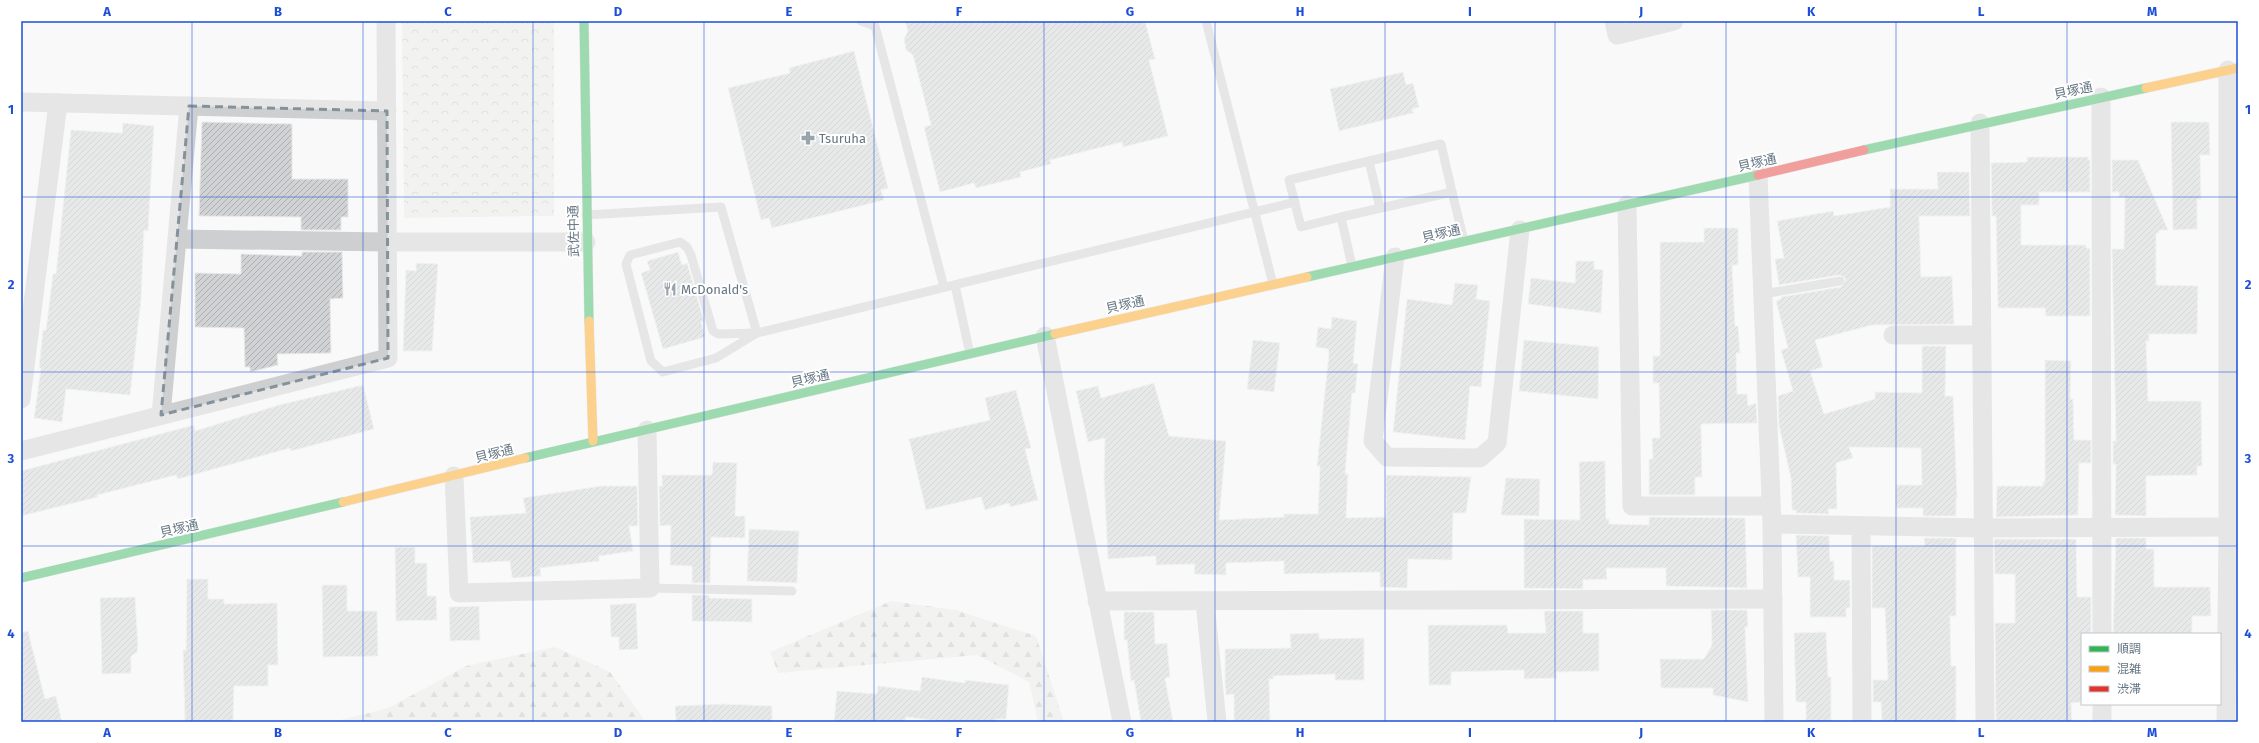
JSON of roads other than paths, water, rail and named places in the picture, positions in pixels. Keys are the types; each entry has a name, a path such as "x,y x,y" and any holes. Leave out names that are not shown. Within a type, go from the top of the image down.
{"street":[{"path":"21,451 388,358 386,21"},
{"name":"武佐中通","path":"584,21 586,242 593,441"},
{"path":"1614,21 1617,35 1674,21"},
{"path":"2230,711 2233,527 2233,69"},
{"name":"貝塚通","path":"21,578 454,476 593,441 647,430 1045,336 1464,241 1520,230 1980,123 2233,69"},
{"path":"2101,97 2102,633"},
{"path":"21,102 387,111"},
{"path":"21,399 58,103"},
{"path":"160,415 189,106"},
{"path":"1980,123 1984,722"},
{"path":"1758,175 1772,515 1774,722"},
{"path":"1627,205 1632,506 1772,515 1861,526 1982,528 2102,526 2233,527"},
{"path":"1395,257 1373,442 1387,457 1480,458 1497,443 1520,230"},
{"path":"177,239 387,242 586,242"},
{"path":"1893,335 1981,335"},
{"path":"1045,336 1122,722"},
{"path":"454,476 459,593 650,588 647,430"},
{"path":"1861,526 1862,722"},
{"path":"1097,601 1205,602 1773,599"},
{"path":"1205,602 1217,722"},
{"path":"2102,705 2102,722"}],"lane":[{"path":"861,21 874,26 944,287"},
{"path":"1206,21 1273,284"},
{"path":"1452,192 1301,227 1289,180 1441,144 1464,241"},
{"path":"1368,161 1380,208"},
{"path":"757,333 716,358 662,372 651,361 626,264 630,255 680,242 687,247 691,255 713,331 718,334 757,333 1255,213 1295,202"},
{"path":"586,215 721,207 757,333"},
{"path":"1341,217 1352,266"},
{"path":"1763,294 1840,282"},
{"path":"955,285 970,354"},
{"path":"650,588 792,591"}],"place":[{"name":"Tsuruha","path":"808,138"},
{"name":"McDonald's","path":"670,289"}]}
